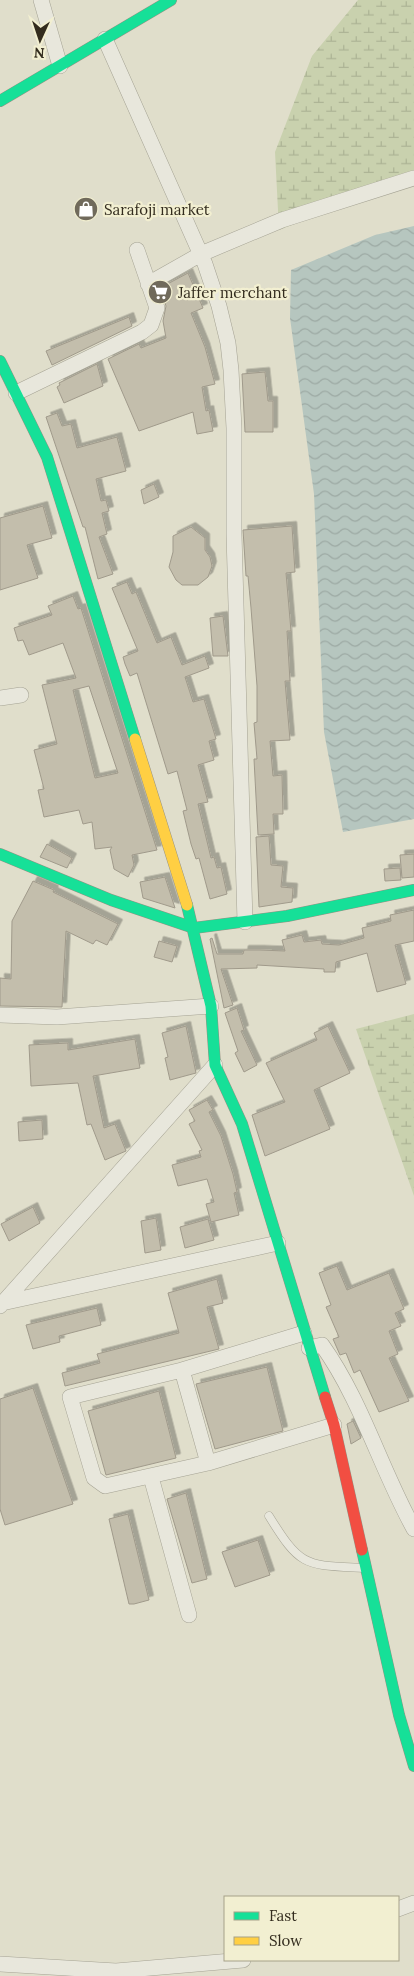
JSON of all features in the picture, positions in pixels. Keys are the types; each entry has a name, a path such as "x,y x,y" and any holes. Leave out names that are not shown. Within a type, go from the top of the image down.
{"main road":[{"path":"0,100 171,0"},
{"path":"0,361 47,457 194,928 211,1006 215,1065 242,1124 304,1333 334,1425 399,1715 414,1766"},
{"path":"0,854 111,900 194,928 246,922 414,890"}],"street":[{"path":"41,0 60,66"},
{"path":"105,39 201,254 220,306 232,370 234,534 246,922"},
{"path":"148,284 201,254 282,220 414,178"},
{"path":"16,393 142,332 151,325 157,308 137,250"},
{"path":"0,698 22,695"},
{"path":"0,1015 57,1017 211,1006"},
{"path":"1,1305 215,1065"},
{"path":"1,1305 278,1243"},
{"path":"304,1333 182,1370 70,1397 94,1478 105,1486 151,1476 208,1463 334,1425"},
{"path":"309,1348 322,1345 346,1385 414,1529"},
{"path":"182,1370 208,1463"},
{"path":"151,1476 189,1615"},
{"path":"399,1909 414,1904"},
{"path":"0,1964 116,1971 231,1961"}],"lane":[{"path":"269,1516 288,1546 301,1558 323,1566 366,1568"}],"green space":[{"path":"358,0 414,0 414,177 279,230 275,152 312,56"},
{"path":"414,1014 414,1196 356,1029"}],"water":[{"path":"414,226 414,819 343,832 324,732 314,494 290,318 291,270 375,235"}],"building":[{"path":"188,273 203,308 191,313 205,347 215,384 202,387 206,411 209,410 213,431 197,434 193,412 139,431 108,359 139,344 141,348 166,338 163,321 166,306 160,288"},
{"path":"129,317 132,326 52,365 46,351"},
{"path":"97,364 103,386 64,403 57,387 60,385 59,383"},
{"path":"265,372 268,401 273,401 273,432 245,432 242,374"},
{"path":"57,413 62,426 71,424 77,448 117,437 126,471 96,479 101,501 106,500 109,511 102,513 107,534 99,537 113,574 98,579 85,527 83,527 46,417"},
{"path":"154,484 159,497 144,504 141,490"},
{"path":"43,506 52,538 27,545 38,578 0,590 0,518"},
{"path":"292,526 295,572 286,573 291,631 287,631 290,681 285,681 290,740 270,741 273,776 282,775 283,814 273,814 274,834 258,835 254,759 257,759 254,723 257,722 257,686 243,530"},
{"path":"191,527 205,538 205,550 210,557 212,566 208,577 198,585 182,585 176,580 169,567 173,552 173,536"},
{"path":"127,582 132,594 136,592 157,643 171,637 182,665 205,656 209,668 185,677 193,702 204,699 216,739 209,741 214,760 198,765 208,802 198,804 211,858 214,857 217,868 221,867 227,894 210,899 199,858 196,859 191,844 183,811 187,810 177,771 168,774 137,673 130,676 123,657 138,651 112,588"},
{"path":"73,596 78,609 81,608 157,850 132,855 134,865 128,877 114,869 110,850 112,847 95,849 92,822 83,824 79,810 44,817 38,790 44,789 34,750 57,744 42,685 76,678 63,643 29,655 23,640 18,641 14,628 52,615 48,606","holes":["89,686 118,773 95,778 73,690"]},
{"path":"223,616 228,656 213,656 210,618"},
{"path":"269,836 271,865 283,866 281,887 293,888 292,902 259,907 256,837"},
{"path":"47,844 72,858 67,868 40,857"},
{"path":"414,854 414,877 402,878 400,855"},
{"path":"400,868 401,880 385,881 384,869"},
{"path":"165,877 175,908 143,898 140,882"},
{"path":"33,881 118,924 107,945 96,940 93,944 66,931 62,1007 0,1006 0,978 11,979 12,921"},
{"path":"414,910 414,941 395,945 406,984 377,992 367,953 336,962 335,972 324,972 324,969 257,965 257,968 221,969 233,1005 224,1008 210,939 212,938 217,954 243,954 244,950 285,951 282,940 302,935 304,942 321,940 322,944 339,945 364,938 362,928 391,921 390,915"},
{"path":"159,941 177,946 172,962 154,957"},
{"path":"237,1008 244,1030 241,1031 257,1065 244,1072 235,1053 238,1051 225,1013"},
{"path":"186,1026 196,1073 170,1080 165,1058 168,1057 162,1033"},
{"path":"328,1026 350,1073 314,1090 330,1129 265,1156 252,1115 285,1102 266,1063 317,1040 314,1033"},
{"path":"135,1039 140,1068 93,1076 104,1128 115,1124 126,1151 105,1160 91,1124 87,1125 78,1083 31,1086 29,1045 68,1043 68,1050"},
{"path":"207,1100 213,1110 209,1112 221,1136 233,1174 237,1192 234,1193 239,1215 211,1222 206,1204 214,1202 207,1179 178,1186 172,1165 201,1157 199,1151 202,1150 189,1124 195,1121 189,1110"},
{"path":"42,1120 43,1139 19,1141 18,1122"},
{"path":"33,1207 40,1223 9,1241 1,1224"},
{"path":"156,1218 161,1250 145,1253 141,1221"},
{"path":"208,1219 214,1240 185,1248 180,1227"},
{"path":"337,1266 347,1290 389,1273 404,1309 395,1313 401,1326 389,1331 398,1354 389,1358 409,1401 379,1412 360,1370 354,1373 346,1353 340,1355 333,1339 339,1337 326,1307 331,1305 319,1273"},
{"path":"217,1279 223,1303 207,1307 219,1349 65,1386 62,1373 100,1363 97,1354 179,1333 168,1293"},
{"path":"97,1308 101,1325 59,1336 60,1342 33,1349 26,1325"},
{"path":"267,1367 283,1431 215,1449 196,1384"},
{"path":"33,1388 73,1504 5,1525 0,1509 0,1399"},
{"path":"159,1391 176,1458 106,1475 88,1411"},
{"path":"353,1421 361,1438 351,1444 347,1424"},
{"path":"186,1493 207,1579 192,1583 167,1499"},
{"path":"128,1514 149,1600 134,1604 129,1604 109,1519"},
{"path":"258,1540 270,1575 235,1587 222,1552"}],"traffic: fast":[{"path":"0,101 171,0"},
{"path":"0,361 47,457 135,739"},
{"path":"0,854 111,900 194,928 287,916 414,890"},
{"path":"187,905 211,1006 215,1065 242,1124 325,1397"},
{"path":"362,1550 399,1715 414,1766"}],"traffic: slow":[{"path":"135,739 187,905"}],"traffic: jam":[{"path":"325,1397 334,1425 362,1550"}],"place":[{"name":"Sarafoji market","path":"86,209"},
{"name":"Jaffer merchant","path":"160,292"}]}
